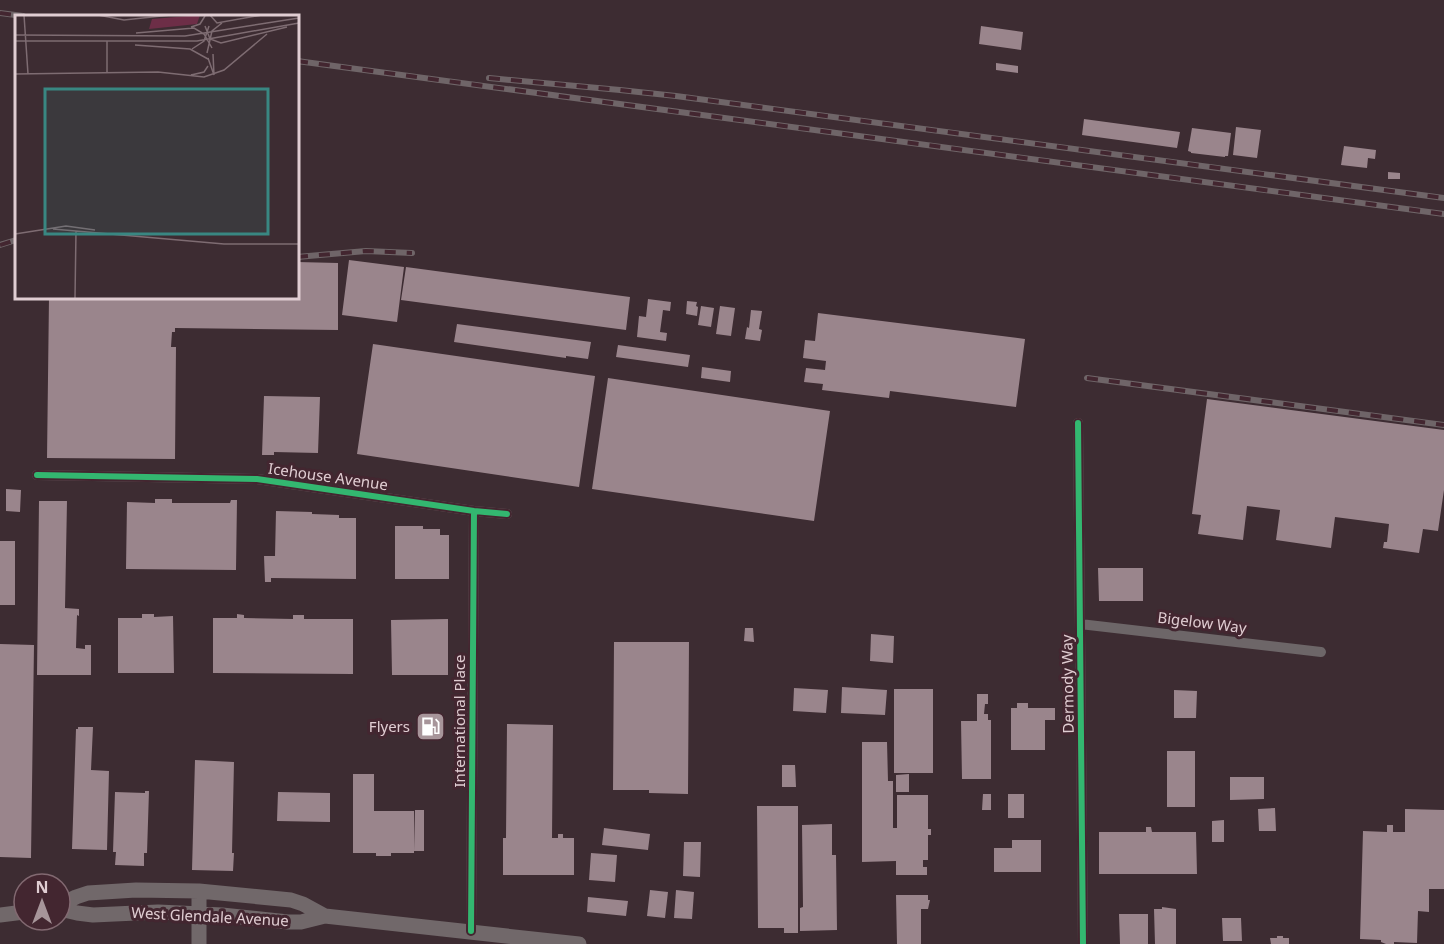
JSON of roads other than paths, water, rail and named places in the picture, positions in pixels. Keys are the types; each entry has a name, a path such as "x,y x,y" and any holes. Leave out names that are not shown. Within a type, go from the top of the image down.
{"main road":[{"name":"West Glendale Avenue","path":"72,899 101,892 199,891 291,900 325,916"},
{"path":"199,891 199,944"},
{"name":"West Glendale Avenue","path":"72,912 93,915 130,912 199,914 288,922 301,922 325,916 579,944"}],"street":[{"name":"Dermody Way","path":"1077,423 1083,944"},
{"name":"Icehouse Avenue","path":"37,475 257,479 507,514"},
{"name":"International Place","path":"471,931 474,511"},
{"name":"Bigelow Way","path":"1080,624 1321,652"}],"railway":[{"path":"0,13 15,15"},
{"path":"298,61 1444,214"},
{"path":"489,78 676,96 1444,198"},
{"path":"0,245 15,240"},
{"path":"298,257 366,251 412,253"},
{"path":"1087,378 1444,425"}],"place":[{"name":"Flyers","path":"431,727"}]}
